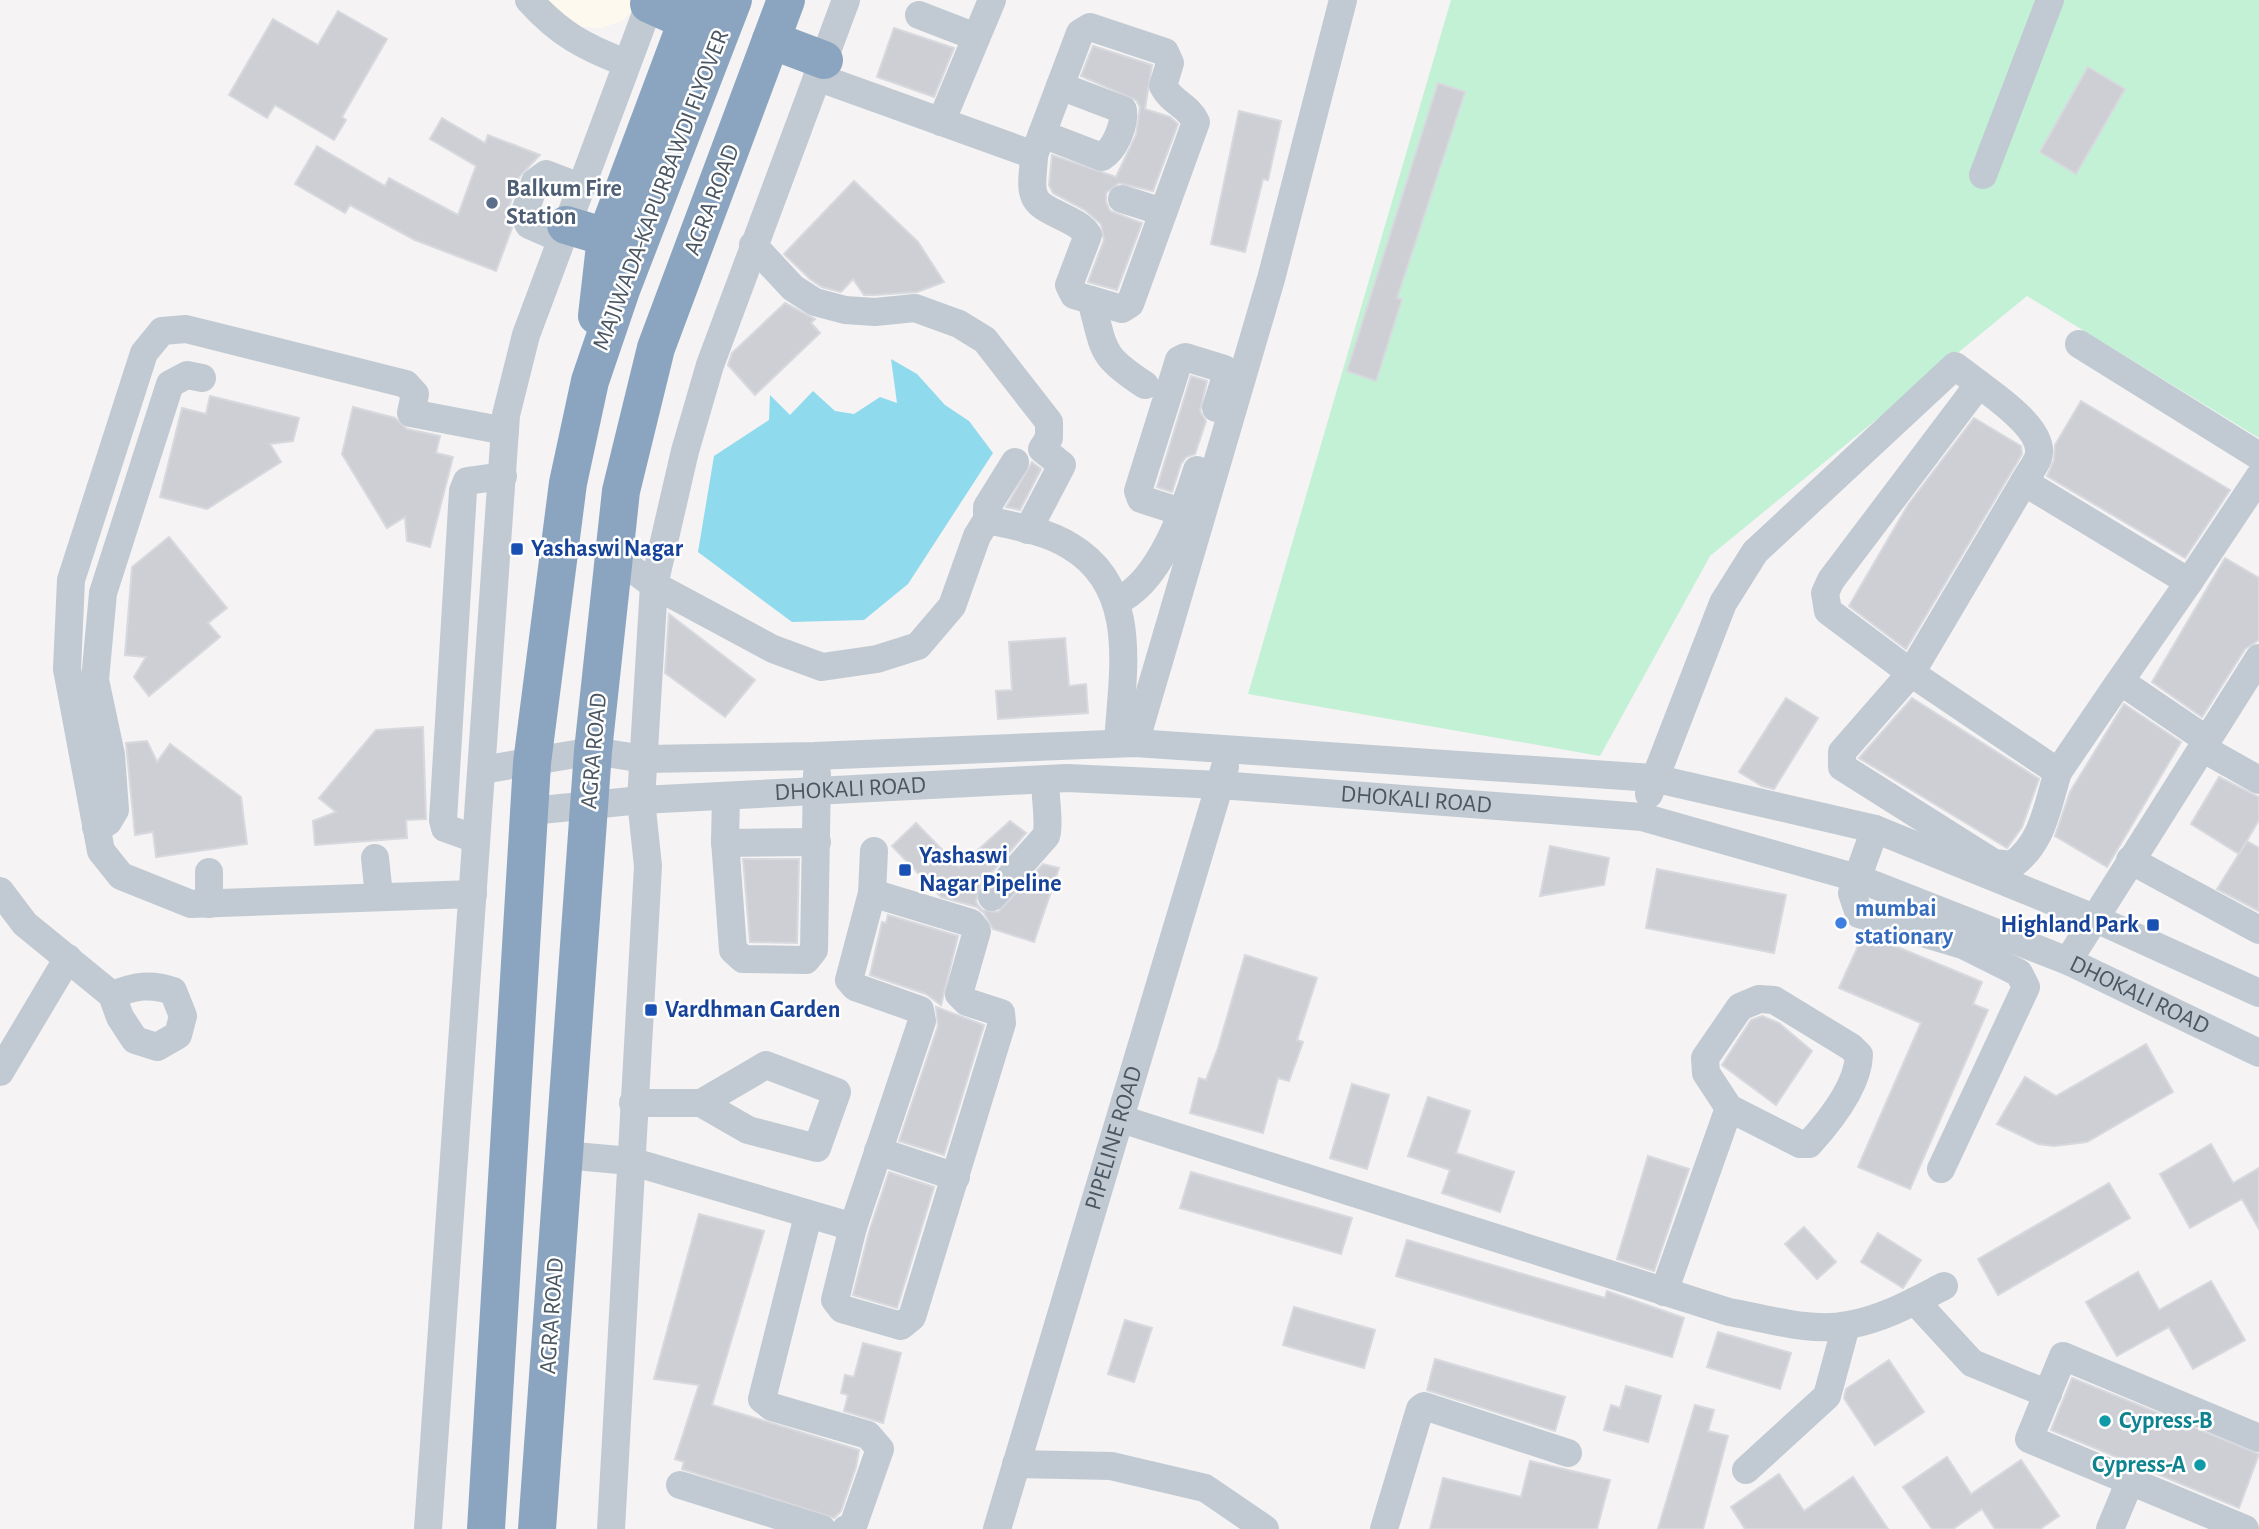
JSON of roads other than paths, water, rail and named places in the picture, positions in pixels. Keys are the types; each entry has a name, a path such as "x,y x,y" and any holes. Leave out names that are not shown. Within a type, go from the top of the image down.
{"highway":[{"name":"MAJIWADA-KAPURBAWDI FLYOVER","path":"590,380 621,290 733,0"},
{"name":"AGRA ROAD","path":"537,1529 593,751 621,491 656,348 786,0"},
{"path":"486,1529 532,763 568,483 590,380 606,237 691,10 650,2"},
{"path":"771,40 820,68"},
{"path":"564,232 606,237"}],"street":[{"path":"529,0 562,33 582,46 626,63"},
{"path":"611,1529 648,866 641,800 654,585 692,427 710,365 846,0"},
{"path":"941,122 992,0"},
{"path":"1127,743 1267,292 1343,0"},
{"path":"1983,174 2050,0"},
{"path":"428,1529 505,431 526,335 650,2"},
{"path":"919,15 976,37"},
{"path":"1090,27 1165,52 1170,63 1163,86 1168,96 1193,114 1196,122 1130,304 1122,309 1074,295 1069,285 1088,234 1082,225 1041,204 1034,196 1038,145 1060,86 1080,33 1090,27"},
{"path":"820,68 941,122 1102,157 1110,152 1124,119 1122,110 1060,86"},
{"path":"564,232 529,225 524,215 535,182 546,174 580,187"},
{"path":"1122,199 1163,212"},
{"path":"753,245 793,288 815,302 845,310 875,312 915,308 959,324 985,340 1049,422 1049,438 1042,449 1062,465 1028,530"},
{"path":"1091,300 1105,353 1116,366 1145,385"},
{"path":"473,894 191,904 121,876 100,850 68,669 71,580 144,353 162,331 186,329 406,384 415,394 401,412 505,431"},
{"path":"2080,344 2259,456"},
{"path":"1117,601 1143,584 1158,564 1186,504 1226,376 1224,369 1185,357 1179,360 1138,491 1141,499 1181,512"},
{"path":"1642,817 1653,778 1723,603 1755,552 1955,366 2025,421 2039,448 2038,457 1911,673 1842,751 1842,767 1994,863 2012,865 2029,853 2042,826 2058,772 2259,477"},
{"path":"96,827 108,822 115,810 111,755 96,680 103,593 170,384 187,375 202,378"},
{"path":"1979,384 1831,580 1825,593 1828,611 1911,673 2058,772"},
{"path":"614,556 654,585 774,649 822,667 877,659 918,646 952,606 977,536 987,520 987,507 1015,462"},
{"path":"477,839 444,828 463,491 467,481 503,476"},
{"path":"2024,482 2189,582"},
{"path":"987,520 1028,530 1070,546 1097,569 1117,601 1124,634 1127,743"},
{"path":"458,579 495,581"},
{"path":"2068,961 2259,658"},
{"path":"2120,681 2207,739 2259,780"},
{"path":"2207,739 2259,759"},
{"name":"DHOKALI ROAD","path":"448,742 483,756 532,763 593,751 644,759 814,756 1127,743 1653,778 1875,829 2094,918 2259,993"},
{"path":"991,783 994,747"},
{"name":"PIPELINE ROAD","path":"998,1529 1229,748"},
{"path":"726,798 725,843 733,950 743,959 806,960 814,950 819,791 814,756"},
{"name":"DHOKALI ROAD","path":"531,811 641,800 726,798 1067,778 1220,785 1642,817 1857,878 2068,961 2259,1053"},
{"path":"992,897 1046,836 1049,827 1044,810 1045,780"},
{"path":"1875,829 1853,893 1859,914 1963,945 2019,973 2026,987 1941,1169"},
{"path":"725,843 817,842"},
{"path":"872,893 971,923 977,931 959,994 967,1002 1001,1013 1002,1023 912,1317 901,1326 842,1309 835,1300 853,1227 922,1021 920,1010 855,987 849,981 872,893 874,851"},
{"path":"375,858 379,896"},
{"path":"2130,860 2259,930"},
{"path":"209,872 209,904"},
{"path":"0,891 26,924 112,995"},
{"path":"0,1072 68,958"},
{"path":"1759,999 1774,1000 1851,1047 1859,1055 1858,1070 1835,1110 1809,1144 1800,1144 1729,1108 1706,1073 1705,1058 1740,1007 1759,999"},
{"path":"633,1103 701,1103"},
{"path":"1664,1292 1729,1108"},
{"path":"1121,1119 1729,1312 1804,1325 1846,1326 1896,1311 1944,1286"},
{"path":"878,1151 956,1177"},
{"path":"564,1155 630,1161 808,1216 853,1227"},
{"path":"808,1216 762,1399 772,1407 868,1435 880,1449 853,1526 846,1529"},
{"path":"1915,1301 1972,1363 2048,1394"},
{"path":"1746,1470 1827,1395 1846,1326"},
{"path":"2245,1529 2029,1439 2063,1356 2259,1437"},
{"path":"1384,1529 1416,1420 1424,1406 1568,1453"},
{"path":"1016,1465 1111,1466 1205,1488 1265,1529"},
{"path":"2110,1529 2130,1481"},
{"path":"680,1485 822,1529"},
{"path":"2252,1529 2259,1511"}],"water":[{"path":"891,359 917,374 945,405 969,421 993,453 908,584 864,620 792,622 698,552 714,456 769,420 770,395 790,415 813,391 835,411 854,414 880,397 897,403"}],"place":[{"name":"Balkum Fire Station","path":"492,203"},
{"name":"Yashaswi Nagar","path":"517,549"},
{"name":"Yashaswi Nagar Pipeline","path":"905,870"},
{"name":"mumbai stationary","path":"1841,923"},
{"name":"Highland Park","path":"2153,925"},
{"name":"Vardhman Garden","path":"651,1010"},
{"name":"Cypress-B","path":"2105,1421"},
{"name":"Cypress-A","path":"2200,1465"}]}
